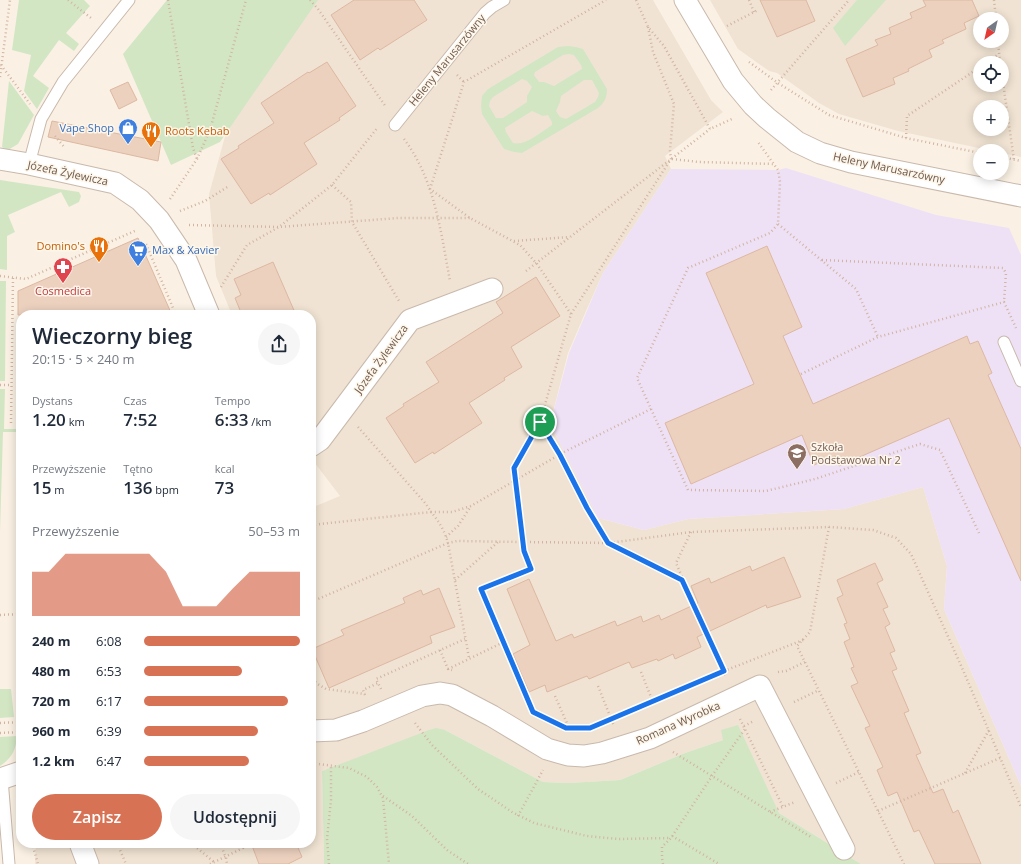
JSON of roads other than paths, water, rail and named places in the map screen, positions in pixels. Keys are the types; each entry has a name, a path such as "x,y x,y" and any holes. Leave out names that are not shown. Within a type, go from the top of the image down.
{"street":[{"name":"Heleny Marusarzówny","path":"685,0 733,81 753,105 797,142 820,153 851,162 1021,196"},
{"name":"Józefa Żylewicza","path":"0,159 115,183 140,200 159,220 186,260 207,310"},
{"name":"Józefa Żylewicza","path":"316,443 320,440 344,410 410,320 492,289"},
{"name":"Romana Wyrobka","path":"316,731 336,730 431,694 452,695 492,716 547,749 568,755 590,755 602,753 650,738 760,686 844,849"},
{"path":"1,779 16,774"},
{"path":"82,848 88,864"}],"lane":[{"path":"29,164 41,120 63,82 129,0"},
{"name":"Heleny Marusarzówny","path":"395,125 485,13 504,0"},
{"path":"1004,342 1021,381"},
{"path":"1,779 9,864"}],"place":[{"name":"Vape Shop","path":"128,145"},
{"name":"Roots Kebab","path":"151,148"},
{"name":"Domino's","path":"99,263"},
{"name":"Max & Xavier","path":"138,267"},
{"name":"Cosmedica","path":"63,284"},
{"name":"Szkoła Podstawowa Nr 2","path":"797,470"}]}
